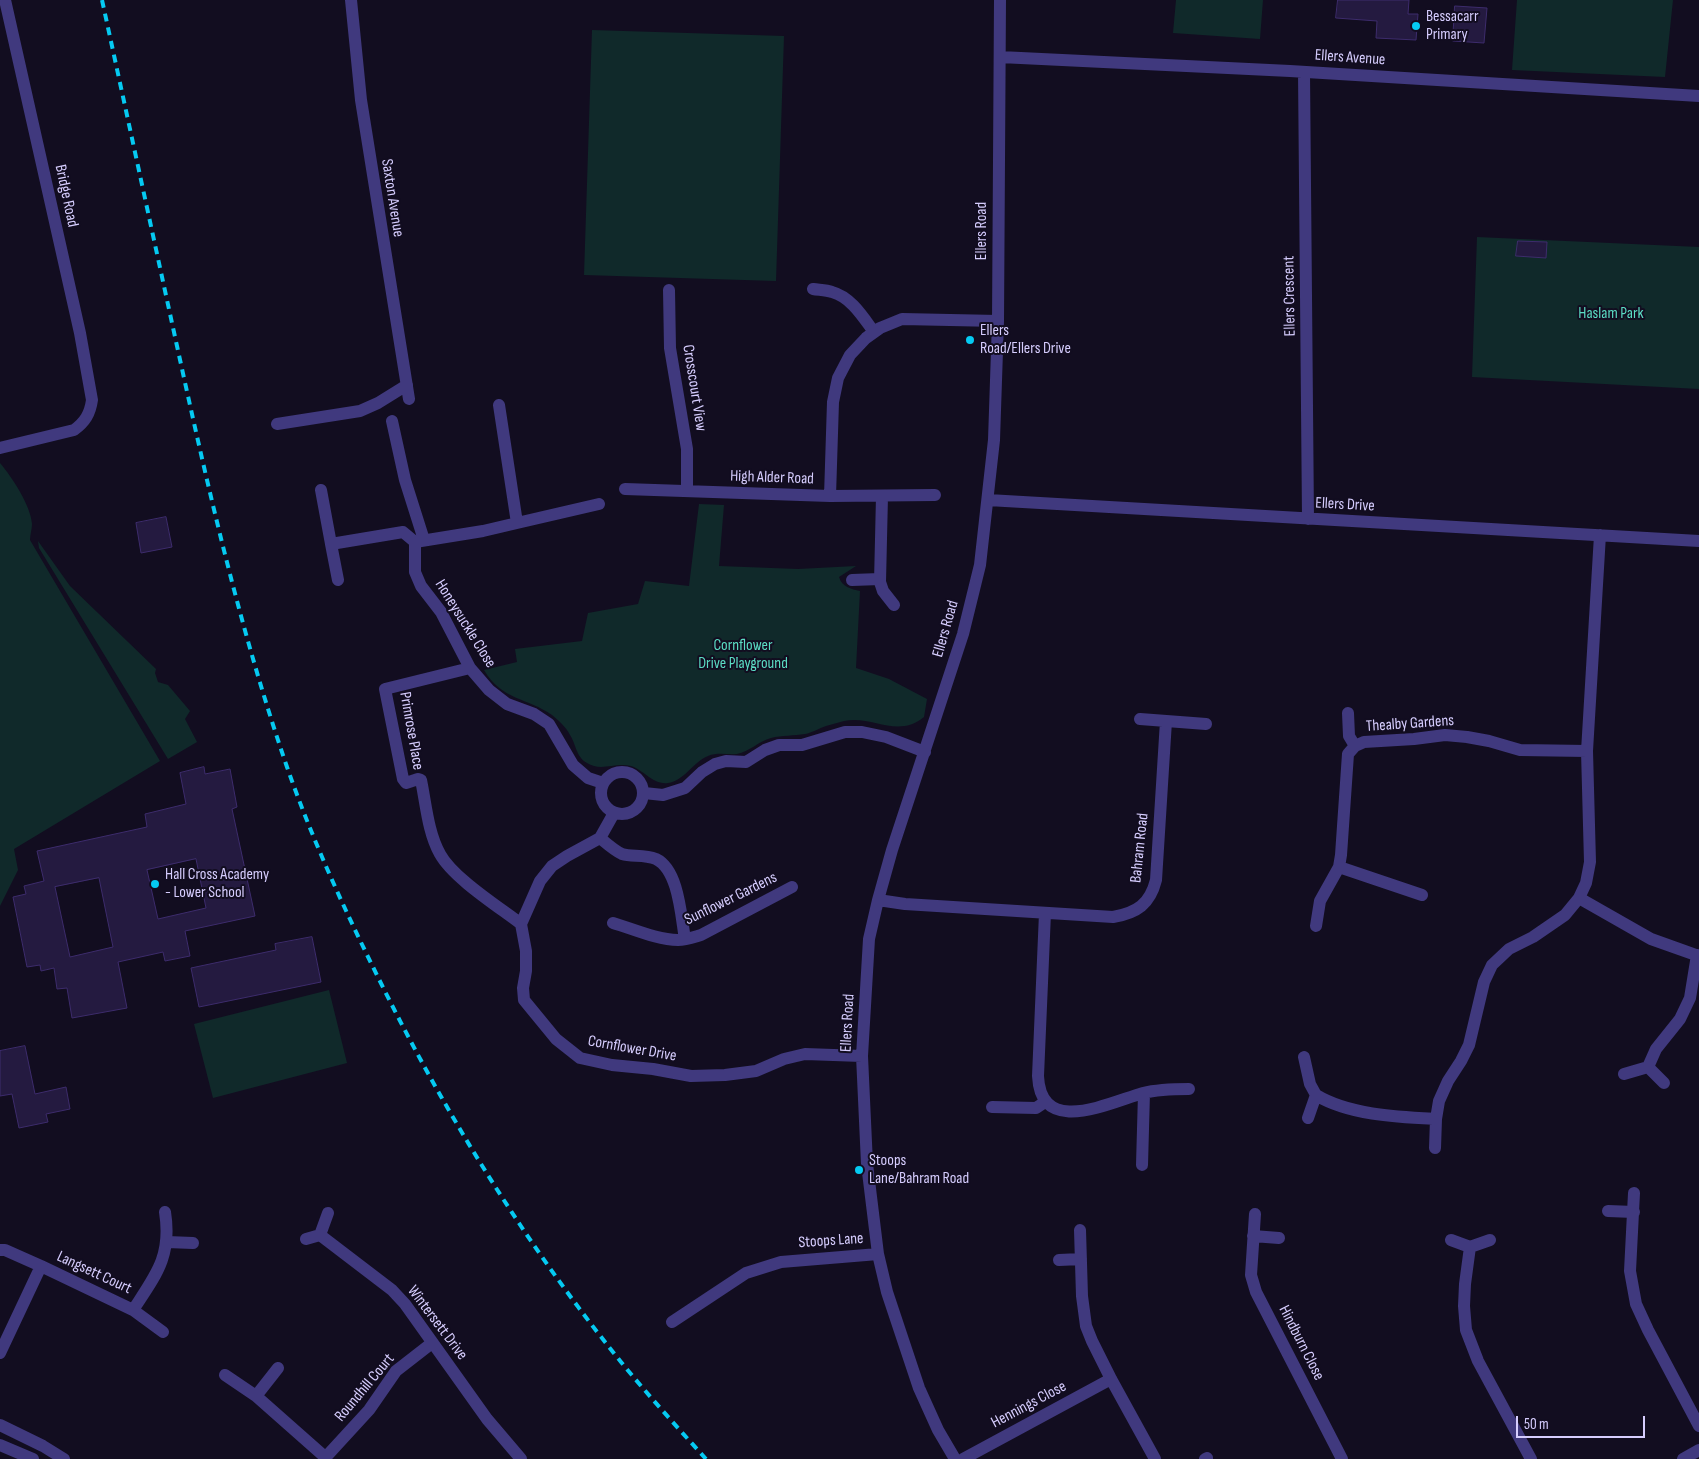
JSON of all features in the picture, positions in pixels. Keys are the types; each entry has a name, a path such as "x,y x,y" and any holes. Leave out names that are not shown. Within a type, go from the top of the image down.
{"street":[{"name":"Bridge Road","path":"0,448 74,430 88,417 92,400 80,332 5,0"},
{"name":"Saxton Avenue","path":"351,0 361,100 409,399"},
{"name":"Ellers Road","path":"878,1254 867,1164 862,1056 869,939 892,850 963,634 980,565 994,440 998,321 1000,0"},
{"name":"Ellers Avenue","path":"1000,57 1304,72 1699,96"},
{"name":"Ellers Crescent","path":"1304,72 1308,519"},
{"path":"813,289 843,296 874,332"},
{"name":"Crosscourt View","path":"670,290 670,348 687,449 687,491"},
{"name":"High Alder Road","path":"625,489 830,496 833,402 838,378 850,355 866,338 874,332 902,319 998,321"},
{"path":"277,424 360,411 378,403 406,386"},
{"path":"499,405 517,523"},
{"name":"Honeysuckle Close","path":"392,421 419,541 415,572 421,586 441,612 470,668 490,690 507,704 534,714 549,724 573,765 588,778 603,783"},
{"path":"321,490 338,580"},
{"path":"830,496 935,495"},
{"path":"882,496 880,579 883,591 894,605"},
{"name":"Ellers Drive","path":"988,500 1699,541"},
{"path":"331,544 403,532 419,541 517,523 599,504"},
{"path":"1435,1148 1439,1101 1448,1081 1469,1045 1484,982 1492,965 1509,949 1533,937 1565,915 1579,898 1586,883 1590,862 1587,751 1600,535"},
{"path":"852,580 880,579"},
{"name":"Primrose Place","path":"470,668 385,689 402,779 406,783 418,779 422,780 431,829 440,854 453,872 521,924"},
{"name":"Thealby Gardens","path":"1348,713 1349,736 1355,746"},
{"path":"1140,719 1206,724"},
{"name":"Bahram Road","path":"878,900 905,904 1114,917 1128,914 1146,901 1154,890 1156,880 1166,721"},
{"path":"644,793 663,795 685,788 714,764 726,761 746,762 765,750 779,745 802,745 844,732 862,732 886,737 925,752"},
{"name":"Thealby Gardens","path":"1316,926 1320,901 1338,867 1341,855 1348,754 1355,746 1364,742 1444,735 1475,738 1520,750 1587,751"},
{"path":"627,772 639,779 644,793 642,800 634,810 620,814 614,812 604,803 601,790 603,783 613,773 627,772"},
{"path":"521,924 540,881 552,866 600,838 614,812"},
{"name":"Sunflower Gardens","path":"600,838 622,854 642,855 657,859 666,866 673,877 685,939"},
{"path":"1338,867 1422,896"},
{"name":"Sunflower Gardens","path":"613,923 669,939 685,939 701,935 792,887"},
{"path":"1579,898 1651,939 1698,956 1690,998 1680,1019 1656,1049 1648,1067 1624,1074"},
{"path":"1046,913 1038,1076 1039,1089 1045,1102 1052,1108 1070,1112 1088,1111 1144,1093 1159,1090 1190,1089"},
{"name":"Cornflower Drive","path":"521,924 526,951 524,1000 556,1039 580,1058 612,1065 653,1069 691,1076 725,1076 756,1071 784,1059 805,1054 862,1056"},
{"path":"1304,1057 1310,1084 1316,1095 1327,1102 1346,1108 1396,1117 1436,1119"},
{"path":"1648,1067 1664,1083"},
{"path":"1142,1165 1144,1093"},
{"path":"1308,1118 1316,1095"},
{"path":"992,1107 1036,1108 1045,1102"},
{"path":"1634,1194 1630,1271 1636,1304 1699,1426"},
{"path":"1608,1211 1634,1212"},
{"name":"Langsett Court","path":"133,1310 156,1275 165,1253 167,1242 165,1212"},
{"path":"306,1239 320,1235 328,1213"},
{"name":"Hindburn Close","path":"1254,1214 1251,1275 1256,1292 1342,1459"},
{"path":"1080,1230 1082,1296 1086,1326 1111,1379 1155,1459"},
{"name":"Wintersett Drive","path":"320,1235 392,1290 405,1304 487,1419 521,1459"},
{"path":"1253,1236 1279,1238"},
{"path":"1451,1240 1470,1247 1490,1240"},
{"path":"167,1242 193,1243"},
{"path":"1470,1247 1464,1291 1466,1330 1478,1361 1531,1459"},
{"name":"Langsett Court","path":"0,1250 40,1266 133,1310 164,1332"},
{"name":"Stoops Lane","path":"672,1322 746,1273 781,1262 878,1254 886,1292 919,1388 938,1430 955,1459"},
{"path":"1059,1260 1081,1259"},
{"name":"Langsett Court","path":"0,1353 40,1266"},
{"name":"Roundhill Court","path":"225,1375 256,1396 324,1458 370,1410 396,1371 432,1343"},
{"path":"256,1396 278,1368"},
{"name":"Hennings Close","path":"963,1459 1111,1379"},
{"path":"0,1425 43,1446 64,1459"},
{"path":"0,1444 33,1459"},
{"path":"1683,1459 1699,1450"}],"green space":[{"path":"1176,0 1263,0 1260,39 1173,33"},
{"path":"1517,0 1673,0 1665,77 1512,70"},
{"path":"592,30 784,36 776,281 584,275"},
{"name":"Haslam Park","path":"1477,237 1699,247 1699,389 1472,377"},
{"path":"0,463 25,500 32,524 30,540 160,761 14,849 18,870 0,906"},
{"name":"Cornflower Drive Playground","path":"699,504 724,505 719,566 798,569 856,566 839,577 845,585 860,591 856,668 889,679 927,699 924,717 904,726 855,720 844,721 801,735 771,738 741,753 708,756 674,782 663,783 653,780 631,766 592,766 578,754 566,729 555,717 543,709 507,693 491,680 484,670 517,662 515,649 582,641 588,613 638,604 645,581 689,586"},
{"path":"38,541 70,586 156,669 155,673 158,682 168,685 190,711 185,719 197,742 168,759 39,548"},
{"path":"329,990 347,1063 213,1098 194,1024"}],"building":[{"path":"1338,0 1409,0 1408,14 1418,14 1416,40 1376,38 1377,21 1336,18"},
{"path":"1455,6 1487,8 1484,43 1453,41"},
{"path":"1518,241 1547,242 1546,258 1516,256"},
{"path":"166,517 172,547 141,553 136,523"},
{"path":"204,767 205,774 230,769 237,807 232,809 255,916 185,931 190,956 165,961 163,952 118,962 127,1008 72,1018 67,988 57,989 54,968 41,971 40,965 27,967 13,897 26,894 24,886 44,881 37,851 147,827 145,814 186,804 180,773","holes":["196,859 206,908 158,919 147,870","99,878 113,947 70,957 55,887"]},
{"path":"312,937 321,982 199,1007 191,968 276,950 275,944"},
{"path":"25,1046 35,1094 66,1087 70,1109 46,1114 48,1122 19,1128 12,1094 0,1096 0,1051"}],"railway":[{"path":"102,0 189,399 226,558 270,715 296,793 316,843 349,918 399,1019 456,1122 517,1221 585,1316 631,1374 706,1459"}],"place":[{"name":"Bessacarr Primary","path":"1416,26"},
{"name":"Ellers Road/Ellers Drive","path":"970,340"},
{"name":"Hall Cross Academy - Lower School","path":"155,884"},
{"name":"Stoops Lane/Bahram Road","path":"859,1170"}]}
